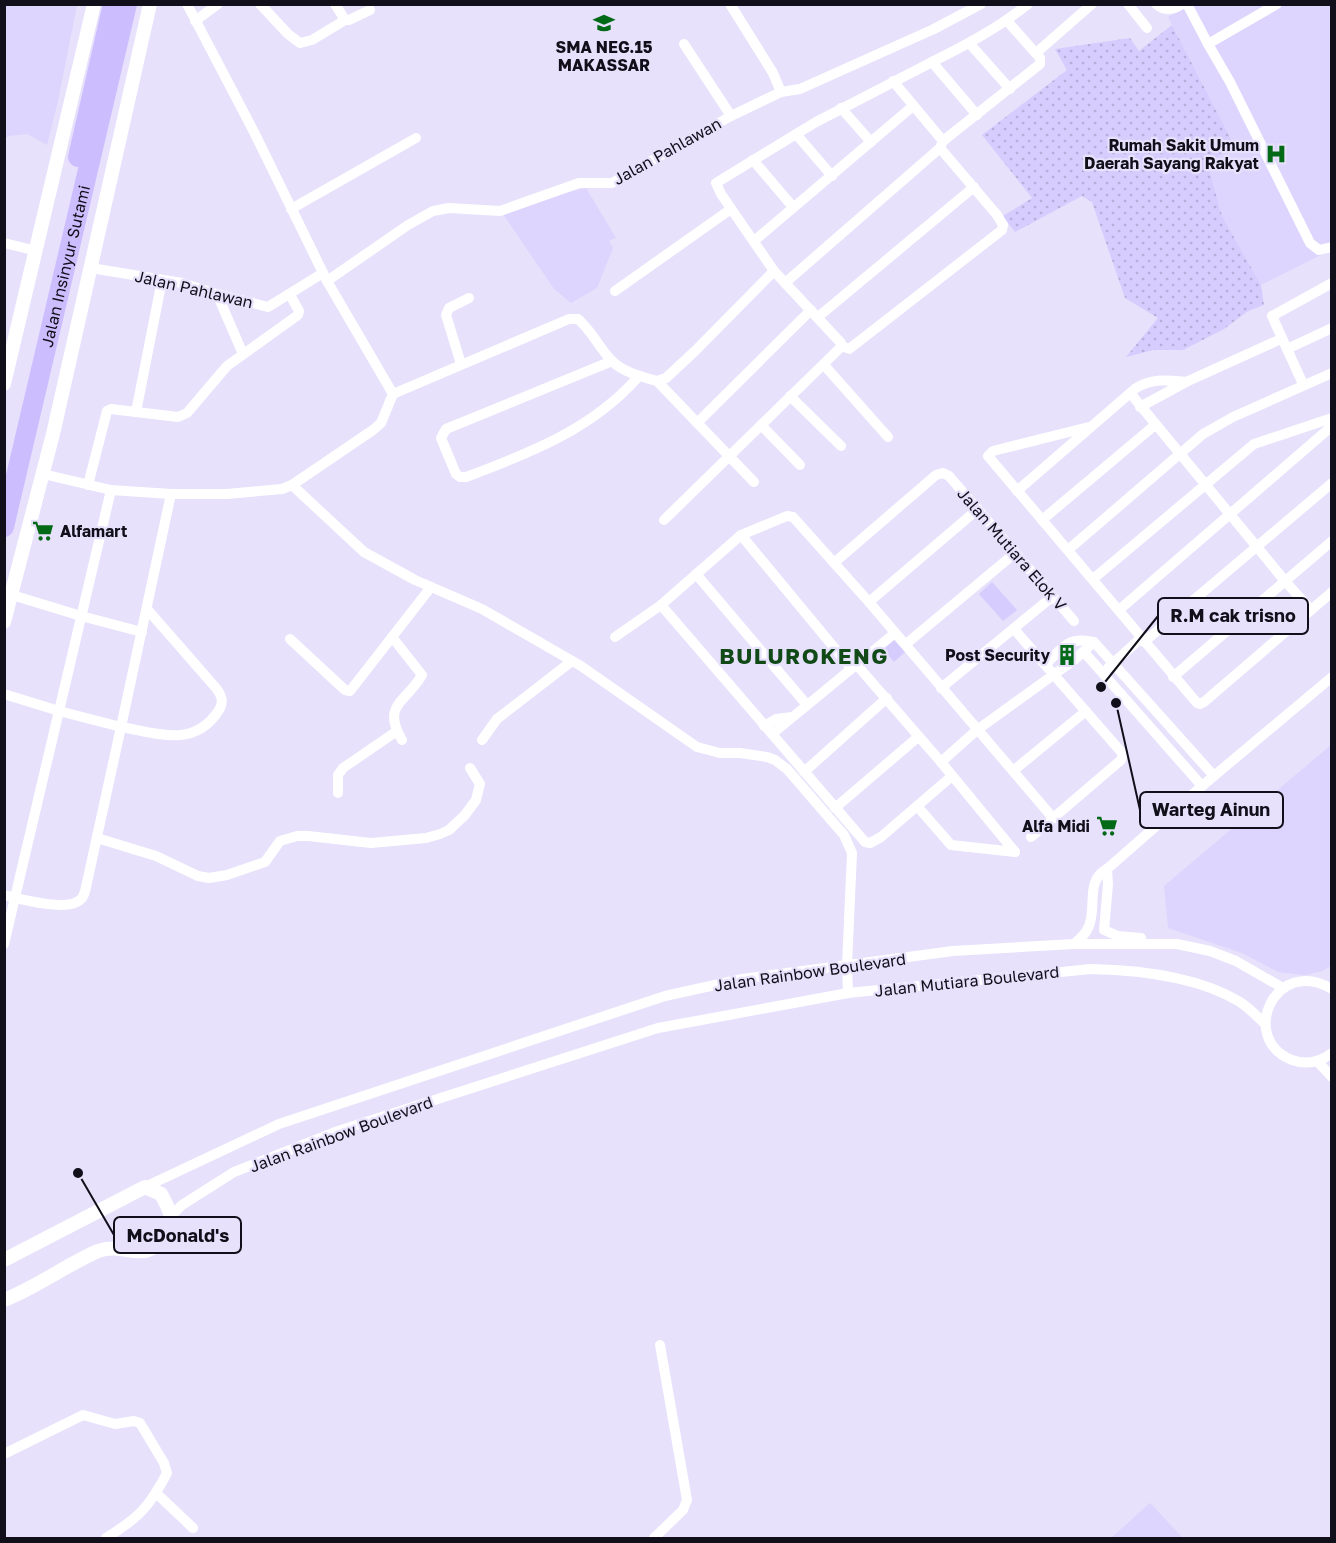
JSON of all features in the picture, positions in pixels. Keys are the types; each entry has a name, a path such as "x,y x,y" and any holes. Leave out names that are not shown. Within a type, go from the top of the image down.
{"highway":[{"name":"Jalan Insinyur Sutami","path":"4,476 113,4"},
{"name":"Jalan Insinyur Sutami","path":"4,527 127,4"}],"street":[{"path":"4,384 94,4"},
{"path":"4,622 43,474 150,4"},
{"path":"187,4 325,277 393,394"},
{"path":"195,21 218,4"},
{"path":"260,4 288,34 300,43 312,40 345,20 370,10"},
{"path":"335,4 345,20"},
{"path":"730,4 773,73 781,92"},
{"name":"Jalan Pahlawan","path":"91,268 182,284 268,307 325,277 433,211 449,208 500,211 579,183 612,183 732,116 781,92 800,89 934,29 981,4"},
{"path":"893,81 1003,225 1002,230 849,349 842,346 774,271 721,194 716,183 841,108 893,81 970,44 1008,21 1028,4"},
{"path":"1036,53 1092,4"},
{"path":"1128,4 1147,28"},
{"path":"1156,4 1163,9 1169,9 1182,4"},
{"path":"1187,4 1230,82 1310,243 1319,250 1332,247"},
{"path":"1208,44 1277,4"},
{"path":"785,283 941,145 1039,65 1040,58 1008,21"},
{"path":"684,44 732,116"},
{"path":"970,44 1010,89"},
{"path":"932,62 977,115"},
{"path":"754,241 914,106"},
{"path":"841,108 870,142"},
{"path":"796,134 832,176"},
{"path":"291,208 416,138"},
{"path":"753,160 793,207"},
{"path":"697,423 814,313 974,188"},
{"path":"615,291 732,209"},
{"path":"4,243 37,251"},
{"path":"657,381 666,378 695,351 774,271"},
{"path":"136,412 162,280"},
{"path":"1303,384 1272,316 1332,283"},
{"path":"217,294 243,354"},
{"path":"88,485 105,413 111,409 178,417 187,413 227,366 298,315 299,311 290,295"},
{"path":"461,364 446,315 449,308 469,298"},
{"path":"43,474 111,490 171,494 227,494 282,489 292,485 373,430 381,423 393,394 569,319 574,319 582,323 612,361 639,376 657,381 754,482"},
{"path":"1287,350 1332,328"},
{"path":"1140,407 1186,382 1281,339"},
{"path":"664,520 842,346"},
{"path":"612,361 446,429 441,438 456,474 466,477 561,438 611,404 639,376"},
{"path":"824,365 888,438"},
{"path":"1068,550 1180,454 1219,424 1303,384 1332,373"},
{"path":"1017,491 1089,427 1143,384 1170,380 1186,382"},
{"path":"1130,393 1311,610"},
{"path":"790,396 842,446"},
{"path":"1093,579 1254,444 1332,418"},
{"path":"761,425 800,465"},
{"path":"1042,520 1155,425"},
{"path":"1119,610 1332,426"},
{"path":"1089,427 990,452 989,459 1093,579 1192,699 1200,704 1203,702 1332,592"},
{"name":"Jalan Mutiara Elok V","path":"836,562 936,475 944,473 1074,621"},
{"path":"1102,673 1257,548 1332,483"},
{"path":"292,485 364,552 431,587 482,609 572,661 697,747 720,753 767,757 787,769 844,836 852,853 848,993"},
{"path":"4,944 10,896 59,711 111,490"},
{"path":"10,896 54,905 78,902 84,895 171,494"},
{"path":"869,602 978,509"},
{"path":"615,637 661,605 741,535 789,516 796,519 836,562 1053,818"},
{"path":"741,535 854,666 888,699 1015,852 951,845 917,806"},
{"path":"1173,677 1332,541"},
{"path":"906,644 1016,553"},
{"path":"696,574 807,705"},
{"path":"290,639 347,691 353,689 431,587"},
{"path":"12,595 142,632"},
{"path":"941,688 1052,597"},
{"path":"661,605 865,842 870,843 881,837 952,776"},
{"path":"4,694 121,727 173,735 191,735 216,715 222,703 222,697 147,609"},
{"path":"1014,628 1122,752 1123,757 1031,837"},
{"path":"768,730 792,717 895,633"},
{"path":"338,793 338,775 343,768 400,736 393,720 394,710 422,675 392,638"},
{"path":"1046,664 1070,641 1094,642 1214,776"},
{"path":"941,762 977,730 1054,675 1094,642"},
{"path":"1084,652 1202,786"},
{"path":"482,740 497,719 572,661"},
{"name":"Jalan Mutiara Boulevard","path":"1074,944 1089,927 1094,883 1100,873 1332,677"},
{"path":"804,772 888,699"},
{"path":"1137,713 1148,703"},
{"path":"1013,771 1086,711"},
{"path":"1164,744 1176,733"},
{"path":"835,808 918,737"},
{"path":"97,838 156,856 198,876 209,878 265,862 280,841 297,836 362,843 426,838 449,830 465,815 476,800 480,784 470,768"},
{"path":"1107,869 1104,930 1118,936 1166,939 1177,944"},
{"name":"Jalan Rainbow Boulevard","path":"146,1187 279,1124 665,996 742,979 952,951 1074,944 1177,944 1210,951 1236,961 1283,988"},
{"name":"Jalan Mutiara Boulevard","path":"658,1028 848,993 1091,969 1183,978 1201,983 1242,1003 1265,1024"},
{"path":"1329,983 1303,981 1283,988 1270,1003 1265,1024 1267,1034 1278,1051 1296,1061 1317,1061 1332,1053"},
{"name":"Jalan Rainbow Boulevard","path":"172,1215 182,1205 234,1172 338,1131 658,1028"},
{"path":"1317,1061 1332,1077"},
{"path":"4,1260 146,1187 161,1194 172,1215 170,1226 159,1245 148,1251 106,1248 20,1294 4,1300"},
{"path":"654,1539 683,1510 687,1500 660,1345"},
{"path":"4,1454 83,1415 115,1424 134,1421 142,1425 166,1473 156,1493 139,1516 106,1539"},
{"path":"156,1493 193,1528"}],"shaded area":[{"path":"5,4 77,5 47,145 27,134 5,138"},
{"name":"Rumah Sakit Umum Daerah Sayang Rakyat","path":"1191,5 1331,5 1331,250 1261,285 1222,216 1208,164 1233,143 1168,17"},
{"path":"1172,25 1233,143 1208,165 1222,216 1261,285 1264,305 1248,311 1224,329 1183,350 1153,350 1126,357 1158,318 1125,298 1092,202 1082,196 1015,232 1003,216 1032,198 982,135 1067,70 1055,49 1130,38 1139,51"},
{"path":"586,188 616,238 609,241 613,248 597,288 571,303 554,289 503,214"},
{"path":"992,582 1017,610 1003,621 979,594"},
{"path":"893,639 905,652 894,662 882,648"},
{"path":"1331,745 1331,966 1305,975 1278,972 1242,953 1168,928 1164,886"},
{"path":"1150,1503 1183,1538 1111,1538"}],"place":[{"name":"SMA NEG.15 MAKASSAR","path":"604,23"},
{"name":"Rumah Sakit Umum Daerah Sayang Rakyat","path":"1276,154"},
{"name":"Alfamart","path":"43,531"},
{"name":"Post Security","path":"1067,655"},
{"name":"R.M cak trisno","path":"1101,687"},
{"name":"Warteg Ainun","path":"1116,703"},
{"name":"Alfa Midi","path":"1107,826"},
{"name":"McDonald's","path":"78,1173"}],"district":[{"name":"BULUROKENG","path":"804,655"}]}
